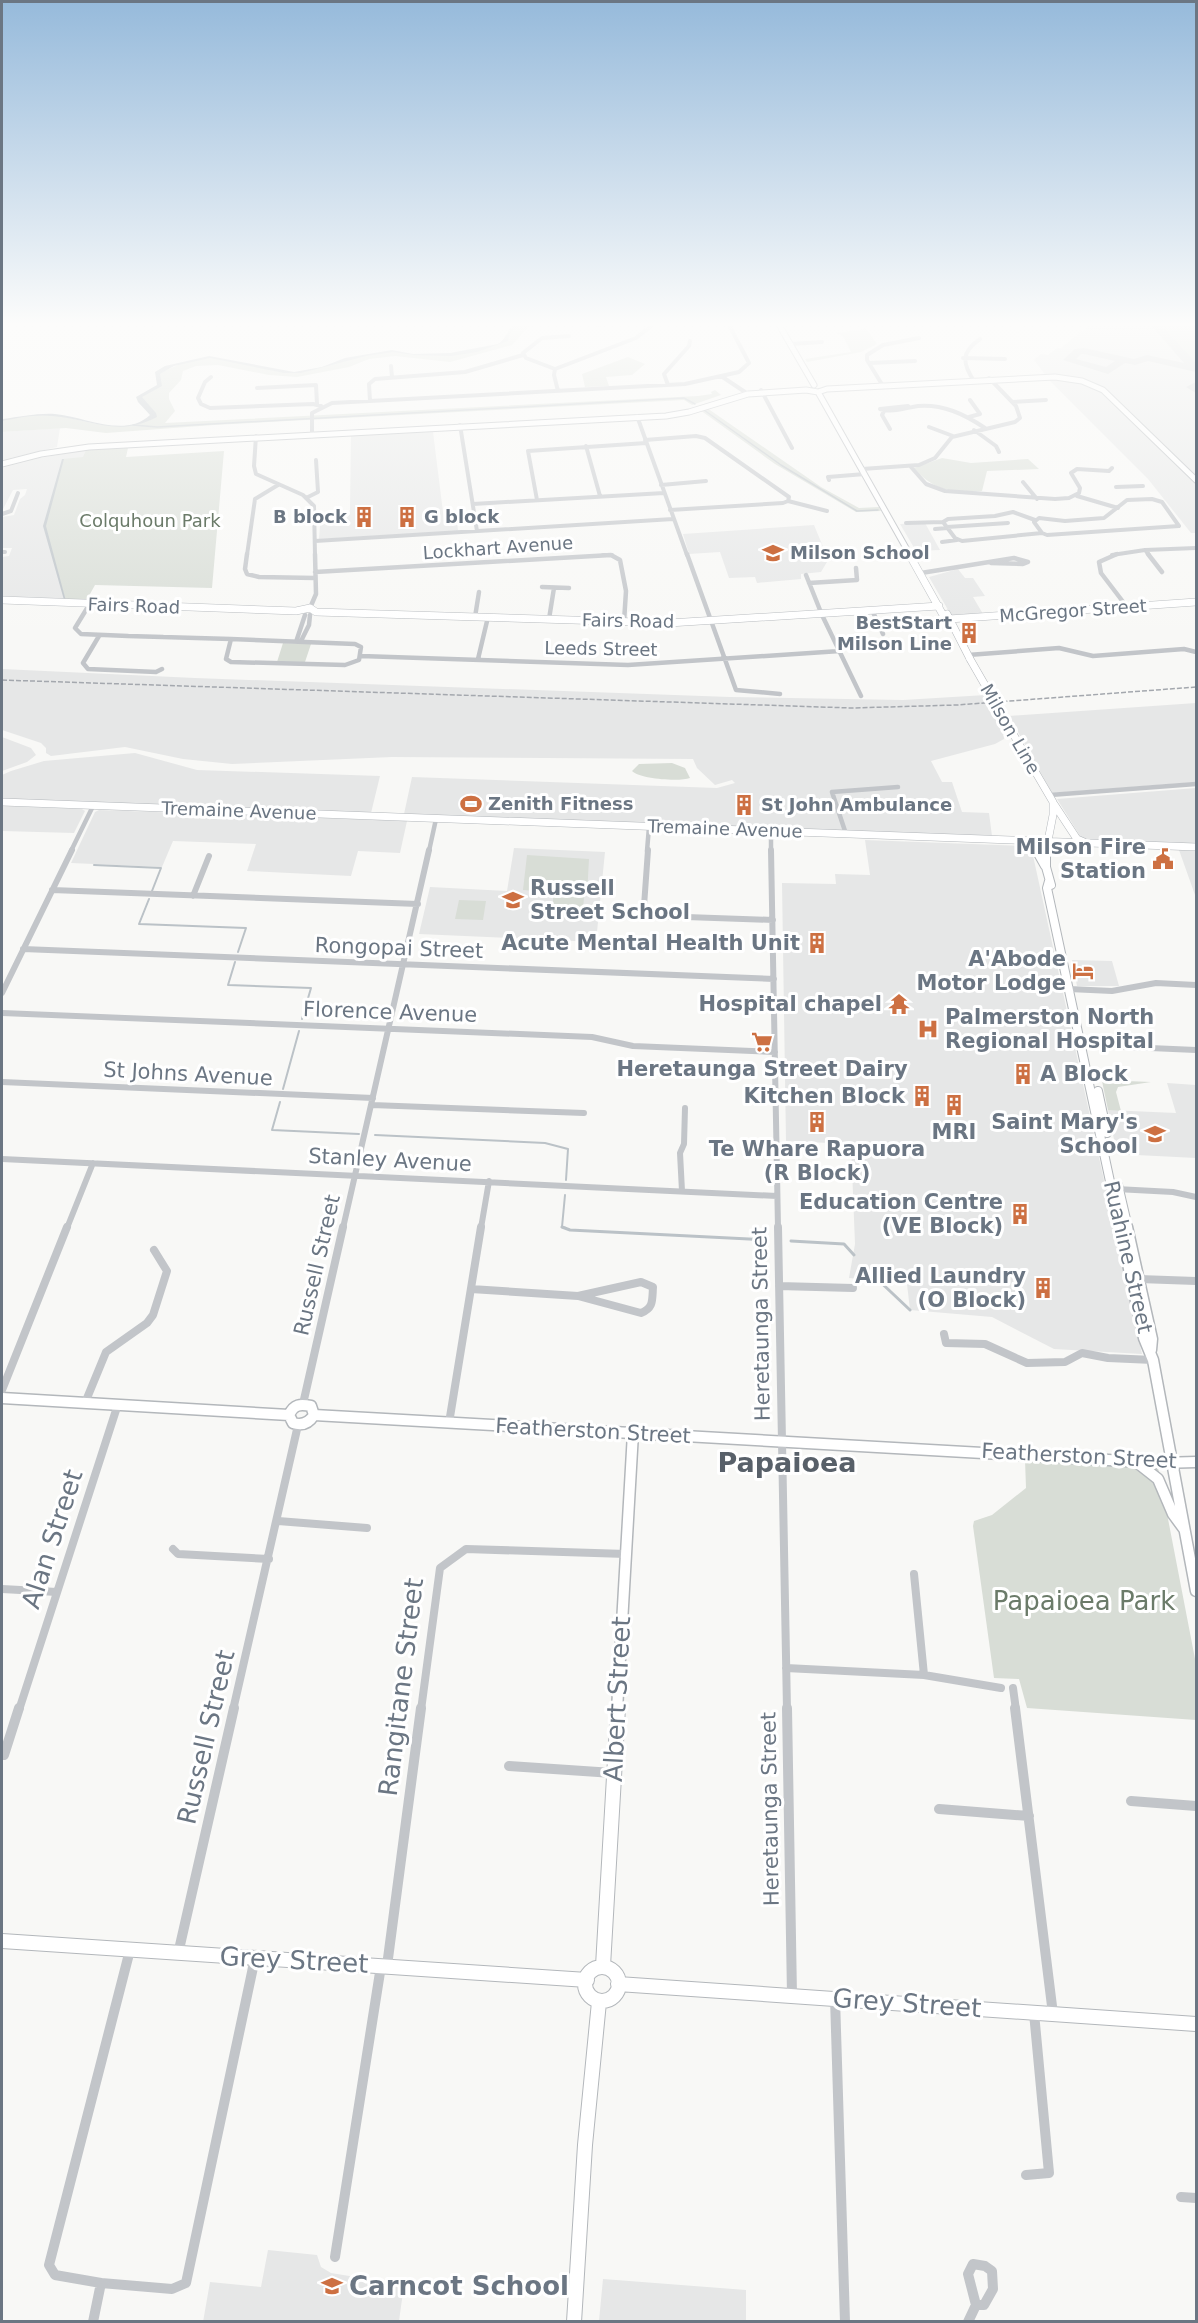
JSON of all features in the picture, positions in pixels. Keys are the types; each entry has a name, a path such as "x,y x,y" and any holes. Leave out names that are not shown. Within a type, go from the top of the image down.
{"main road":[{"path":"2,463 78,448 360,431"},
{"name":"Milson Line","path":"842,431 939,606 1051,799 1077,838 1093,844"},
{"path":"1145,431 1197,480"},
{"path":"1151,431 1197,475"},
{"name":"Fairs Road","path":"2,600 89,605 669,623 939,606"},
{"name":"McGregor Street","path":"946,617 1197,602"},
{"path":"925,607 946,617"},
{"path":"1047,842 1054,812 1051,799"},
{"name":"Tremaine Avenue","path":"2,802 1197,847"},
{"path":"993,840 1035,836 1043,833 1051,825"},
{"path":"1012,840 1026,843 1036,850 1047,871"},
{"name":"Ruahine Street","path":"1047,842 1049,881 1047,888 1072,989 1144,1338 1152,1355"},
{"path":"1046,855 1060,848 1093,844"},
{"name":"Ruahine Street","path":"1115,1189 1152,1339 1152,1355 1197,1591"},
{"path":"2,1398 289,1414"},
{"path":"303,1404 310,1406 314,1415 308,1422 298,1425 290,1421 289,1414 295,1406 303,1404"},
{"name":"Featherston Street","path":"314,1415 1161,1464 1197,1462"},
{"name":"Albert Street","path":"603,1966 633,1433"},
{"path":"1131,1462 1153,1471 1161,1479 1173,1513 1186,1532"},
{"name":"Grey Street","path":"2,1941 586,1980"},
{"path":"603,1966 613,1971 618,1983 616,1993 610,2000 599,2002 589,1995 586,1980 592,1970 603,1966"},
{"name":"Grey Street","path":"618,1983 1197,2024"},
{"path":"574,2322 585,2145 599,2002"}],"street":[{"path":"461,431 477,531"},
{"path":"642,431 736,690 780,694"},
{"path":"783,431 792,448"},
{"path":"939,431 953,436"},
{"path":"829,480 828,477 911,466 933,459 939,454 942,444 953,436 969,431"},
{"path":"976,431 996,446 999,452"},
{"path":"537,500 528,451 696,436 705,438 789,497 788,501"},
{"path":"256,437 255,471 259,476 306,498 314,506 316,594 309,612 309,625 298,641"},
{"path":"586,446 600,496"},
{"path":"306,498 318,492 316,460"},
{"path":"911,466 922,482 945,491 1037,499 1077,496 1118,508"},
{"path":"1077,496 1081,489 1071,473 1077,469 1109,471 1112,468"},
{"path":"661,486 706,481"},
{"path":"1023,482 1037,499"},
{"path":"278,485 255,499 245,569 247,574 259,577 315,575"},
{"path":"1133,486 1142,499"},
{"path":"1116,487 1143,486"},
{"path":"2,514 10,511 18,492"},
{"path":"473,504 664,493"},
{"path":"906,523 943,522 948,519 998,516 1013,512 1035,520 1104,518 1128,500 1142,499 1161,501 1179,526 1079,534 1042,533 942,542"},
{"path":"670,510 788,501 827,511"},
{"path":"315,541 673,519"},
{"path":"1035,520 1042,533"},
{"path":"1069,520 1079,534"},
{"path":"943,522 957,540"},
{"path":"935,529 1008,523"},
{"path":"1127,607 1101,573 1099,562 1118,553 1197,548"},
{"path":"1146,551 1162,572"},
{"name":"Lockhart Avenue","path":"315,575 611,555 620,560 626,591 624,622"},
{"path":"921,573 1016,558 1028,562 1023,564 992,563"},
{"path":"809,583 857,580 856,568"},
{"path":"806,575 821,614 861,696"},
{"path":"542,587 569,588"},
{"path":"549,620 554,588"},
{"path":"475,617 478,592"},
{"path":"89,605 75,628 81,634 99,636 128,636 163,637 231,639 298,641 355,644 361,648 361,656 354,663 345,665 231,662 226,659 225,655 231,639"},
{"path":"872,610 883,634"},
{"path":"478,660 488,617"},
{"path":"99,636 82,663 88,669 156,672 162,669"},
{"path":"969,657 1059,648 1090,656 1184,649 1197,652"},
{"name":"Leeds Street","path":"361,656 628,664 840,651"},
{"path":"1051,799 1197,784"},
{"path":"846,834 832,792 898,787"},
{"path":"2,993 93,806"},
{"name":"Russell Street","path":"303,1404 436,819"},
{"path":"649,827 644,906 646,911 658,916 773,920"},
{"name":"Heretaunga Street","path":"771,831 792,1995"},
{"path":"193,896 209,856"},
{"path":"52,890 418,904"},
{"name":"Rongopai Street","path":"22,949 774,979"},
{"path":"1072,989 1112,991 1156,983 1197,985"},
{"name":"Florence Avenue","path":"2,1013 592,1037 633,1046 776,1052"},
{"path":"1084,1045 1197,1050"},
{"name":"St Johns Avenue","path":"2,1082 584,1113"},
{"path":"682,1191 680,1153 684,1144 685,1108"},
{"name":"Stanley Avenue","path":"2,1159 777,1196"},
{"path":"2,1390 93,1163"},
{"path":"449,1423 489,1181"},
{"path":"1115,1189 1173,1192 1197,1197"},
{"path":"85,1403 106,1352 147,1323 153,1315 167,1271 153,1250"},
{"path":"1139,1279 1197,1281"},
{"path":"471,1289 578,1296 641,1313 649,1311 652,1305 653,1287 641,1282 578,1296"},
{"path":"779,1286 853,1288"},
{"path":"944,1334 946,1343 985,1344 1027,1363 1065,1362 1082,1353 1108,1358 1152,1355"},
{"name":"Alan Street","path":"4,1755 118,1404"},
{"name":"Russell Street","path":"178,1954 298,1425"},
{"path":"278,1521 367,1528"},
{"path":"173,1549 178,1554 268,1559"},
{"name":"Rangitane Street","path":"335,2257 384,1966 440,1568 466,1549 626,1554"},
{"path":"914,1574 924,1676"},
{"path":"2,1589 57,1592"},
{"path":"786,1668 924,1676 1001,1689"},
{"path":"1013,1688 1053,2014"},
{"path":"509,1766 613,1773"},
{"path":"1131,1801 1197,1806"},
{"path":"939,1809 1029,1816"},
{"path":"130,1950 49,2265 55,2275 101,2283 172,2289 186,2283 255,1958"},
{"path":"835,1998 845,2322"},
{"path":"1026,2175 1049,2173 1034,2012"},
{"path":"1181,2197 1197,2198"},
{"path":"93,2322 101,2283"},
{"path":"968,2322 976,2305"}],"shaded area":[{"path":"59,431 57,447 2,460 2,432"},
{"path":"1100,431 1196,431 1196,533 1191,533 1148,479"},
{"path":"433,432 444,520 457,520 458,531 319,539 321,513 350,511 351,436"},
{"path":"86,450 66,602 2,598 2,557 9,556 12,548 2,548 2,517 14,515 27,489 13,490 2,511 2,468 40,458"},
{"path":"62,459 64,459 46,526 66,601 43,526"},
{"path":"925,523 940,550 916,551 900,524"},
{"name":"Milson School","path":"814,525 826,554 827,562 821,572 801,574 801,579 757,583 755,577 729,578 720,552 689,554 683,534"},
{"path":"958,569 965,578 973,578 985,596 973,597 983,614 951,615 929,577"},
{"path":"2,669 730,697 903,700 986,695 1003,729 1004,739 995,744 931,761 942,782 952,782 962,812 989,813 992,836 404,814 412,777 717,788 735,783 732,780 715,785 697,768 693,759 392,757 232,764 183,759 125,747 51,756 46,753 46,748 41,743 2,730"},
{"path":"1196,703 1196,782 1052,793 1009,716"},
{"path":"2,737 31,748 36,755 27,762 2,771"},
{"path":"135,753 197,770 380,776 371,813 2,799 2,775 11,771 44,761"},
{"path":"1196,788 1196,844 1082,839 1057,799"},
{"path":"2,806 82,809 85,811 74,833 2,831"},
{"path":"99,810 407,821 400,853 358,851 351,876 247,871 256,844 173,841 162,867 71,863 95,812"},
{"name":"Palmerston North Regional Hospital","path":"865,840 1024,846 1032,851 1142,1354 1054,1349 992,1317 910,1310 907,1284 849,1278 855,1244 851,1144 786,1141 782,883 836,884 835,874 870,875"},
{"name":"Russell Street School","path":"514,848 605,852 596,942 419,934 430,887 507,891"},
{"path":"1179,850 1196,851 1196,895 1195,895"},
{"path":"1072,960 1112,961 1119,986 1077,986"},
{"name":"Saint Mary's School","path":"1167,1083 1196,1085 1196,1158 1117,1154 1108,1110 1176,1113"},
{"name":"Carncot School","path":"268,2250 317,2255 321,2267 331,2273 404,2285 399,2321 203,2322 210,2282 261,2287"},
{"path":"603,2279 746,2290 746,2321 599,2321"}],"green space":[{"path":"93,431 128,431 106,433"},
{"path":"730,431 741,431 821,487 859,508 879,507 881,511 856,512 775,464"},
{"name":"Colquhoun Park","path":"128,448 126,457 224,451 212,588 95,585 85,603 66,602 45,526 63,459 83,457 86,450"},
{"path":"942,458 971,463 1028,459 1039,469 987,471 982,491 953,491 929,482 914,468"},
{"path":"283,643 311,644 305,662 277,662"},
{"path":"672,763 685,768 690,778 660,779 632,771 639,764"},
{"path":"527,855 589,859 587,895 523,890"},
{"path":"553,896 584,897 583,910 553,909"},
{"path":"459,900 486,901 483,920 455,919"},
{"path":"1102,1080 1151,1082 1118,1087 1116,1092 1121,1111 1108,1110"},
{"name":"Papaioea Park","path":"1025,1460 1158,1467 1196,1664 1196,1720 1027,1708 1019,1679 994,1678 973,1526 974,1521 992,1515 1026,1488"}],"waterway":[{"path":"734,431 781,465 857,511 878,510"},
{"path":"94,865 161,868 152,891"},
{"path":"149,899 139,924 246,928 238,952"},
{"path":"235,962 228,985 311,988 302,1019"},
{"path":"283,1089 299,1031"},
{"path":"280,1102 272,1130 359,1134"},
{"path":"375,1135 545,1143 568,1149 566,1180"},
{"path":"562,1227 565,1195"},
{"path":"562,1227 566,1228"},
{"path":"562,1227 570,1230 768,1240"},
{"path":"791,1241 844,1244 854,1255"},
{"path":"874,1276 910,1310"}],"railway":[{"path":"2,680 852,708 957,705 1196,687"}],"place":[{"name":"B block","path":"364,517"},
{"name":"G block","path":"407,517"},
{"name":"Milson School","path":"773,553"},
{"name":"BestStart Milson Line","path":"969,633"},
{"name":"Zenith Fitness","path":"471,804"},
{"name":"St John Ambulance","path":"744,805"},
{"name":"Milson Fire Station","path":"1163,859"},
{"name":"Russell Street School","path":"513,900"},
{"name":"Acute Mental Health Unit","path":"817,943"},
{"name":"A'Abode Motor Lodge","path":"1083,971"},
{"name":"Hospital chapel","path":"899,1004"},
{"name":"Palmerston North Regional Hospital","path":"928,1029"},
{"name":"Heretaunga Street Dairy","path":"762,1042"},
{"name":"A Block","path":"1023,1074"},
{"name":"Kitchen Block","path":"922,1096"},
{"name":"MRI","path":"954,1105"},
{"name":"Te Whare Rapuora (R Block)","path":"817,1122"},
{"name":"Saint Mary's School","path":"1155,1134"},
{"name":"Education Centre (VE Block)","path":"1020,1214"},
{"name":"Allied Laundry (O Block)","path":"1043,1288"},
{"name":"Carncot School","path":"332,2286"}],"district":[{"name":"Papaioea","path":"787,1463"}]}
